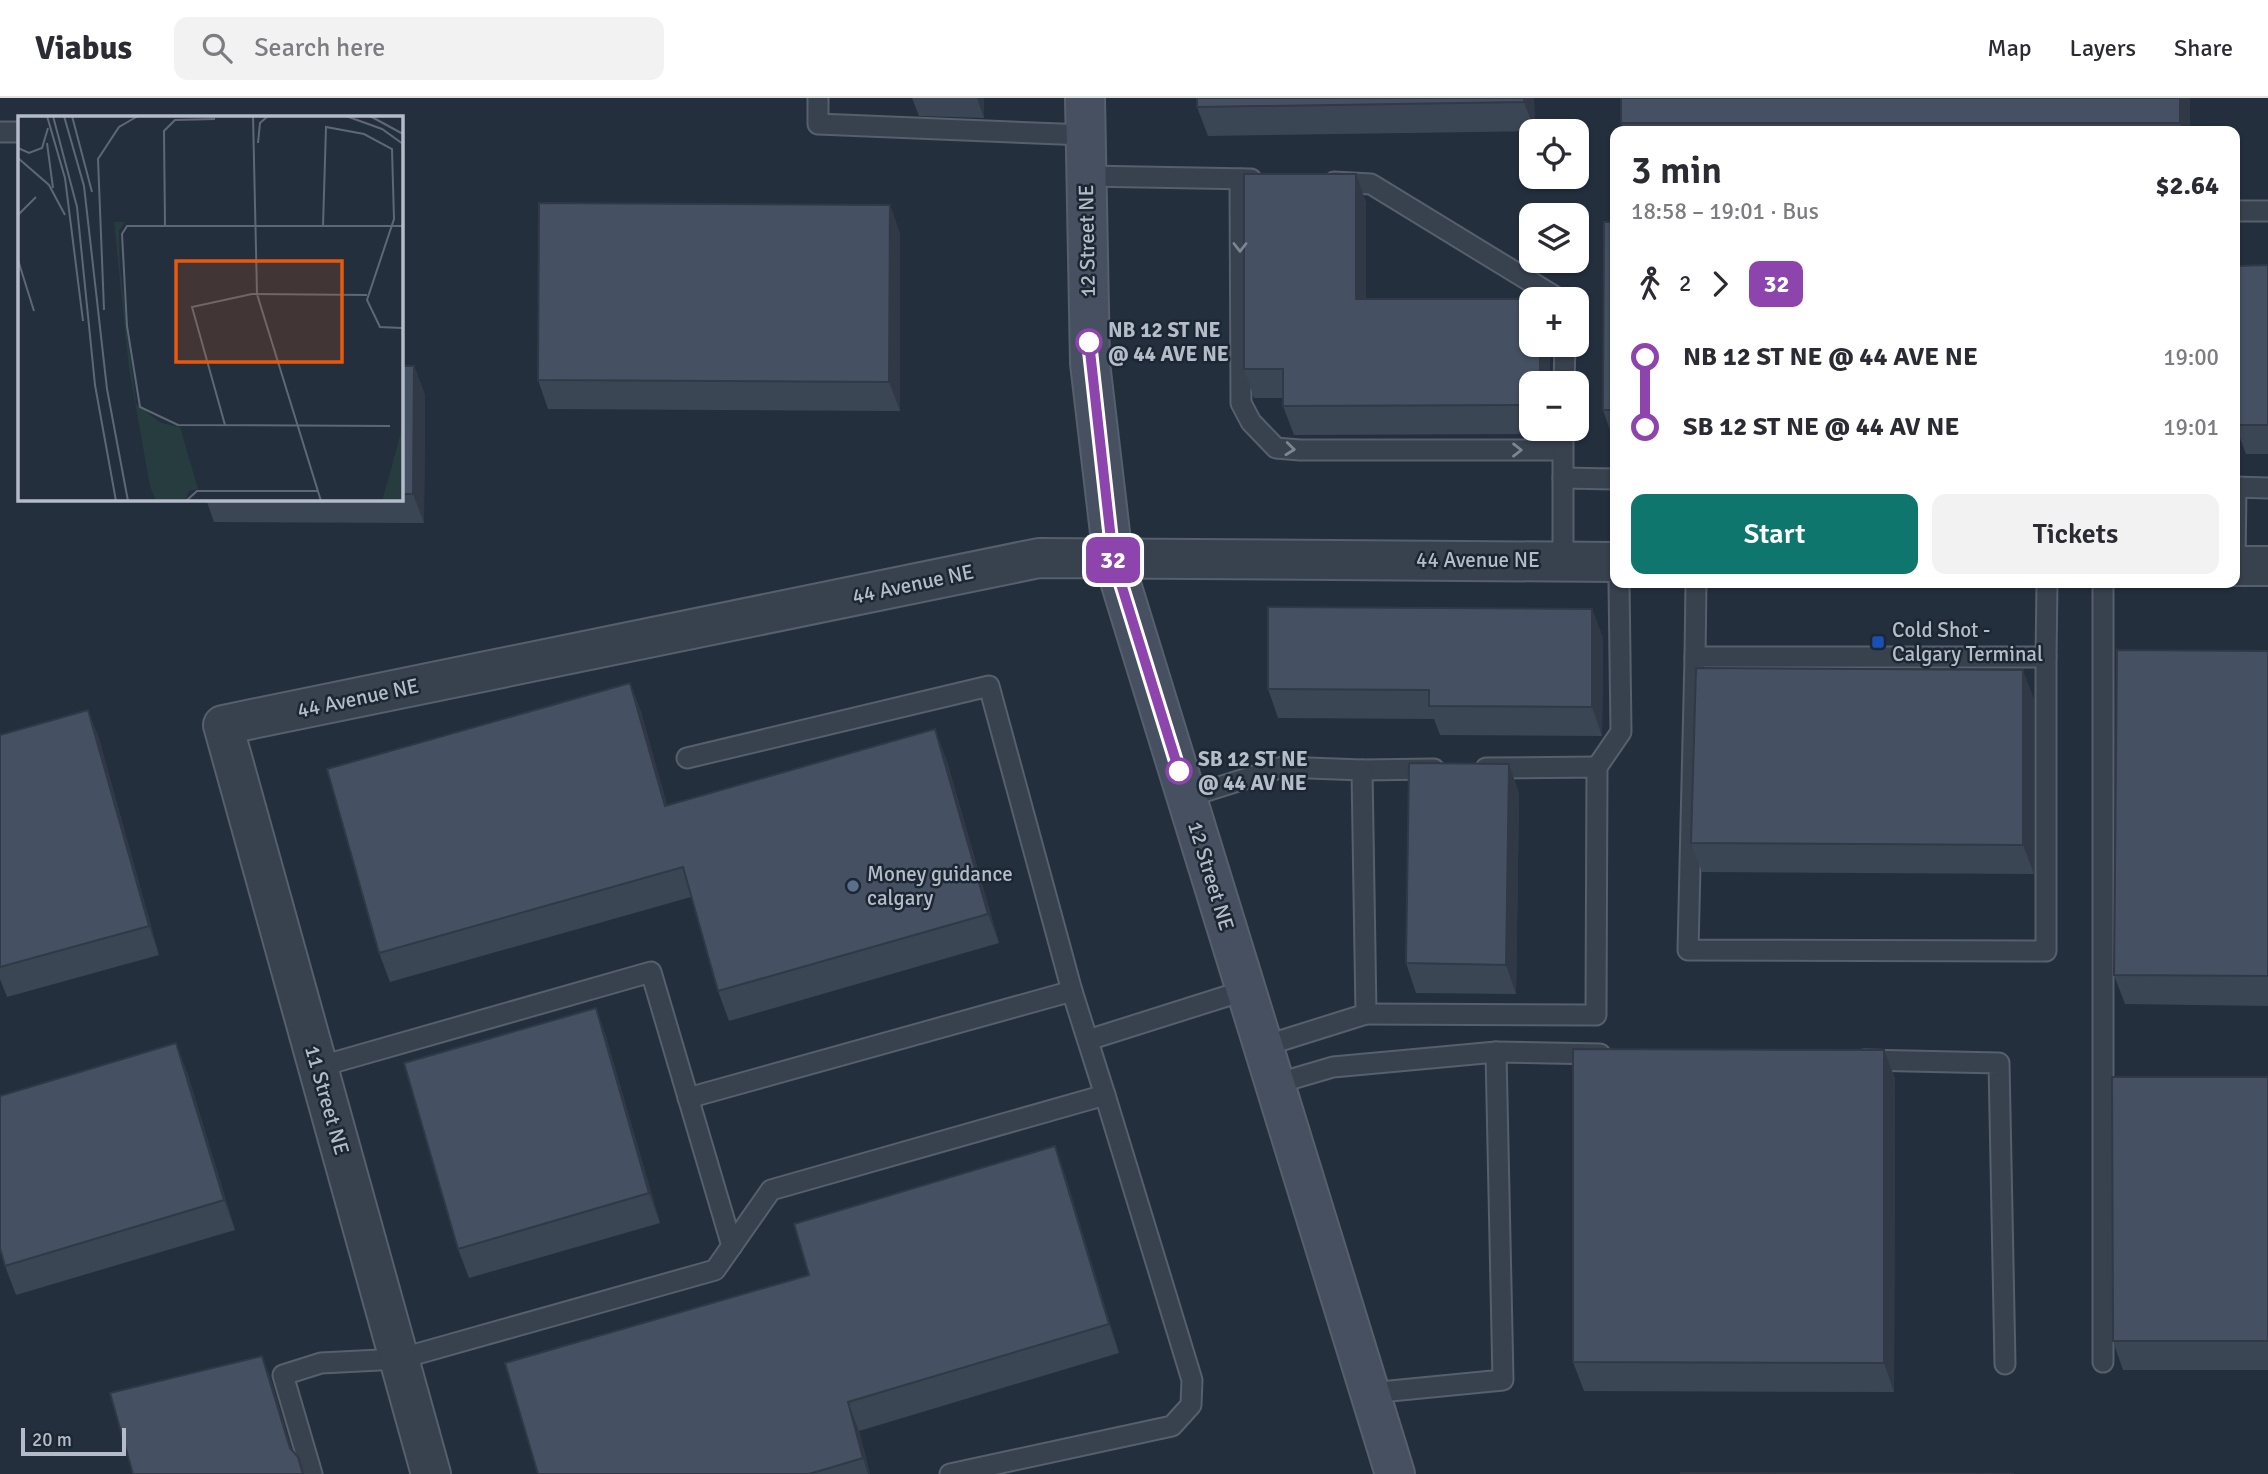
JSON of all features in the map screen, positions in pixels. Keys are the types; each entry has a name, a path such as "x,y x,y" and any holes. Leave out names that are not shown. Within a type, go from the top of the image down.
{"street":[{"name":"12 Street NE","path":"1085,98 1090,363 1113,558 1395,1474"},
{"name":"44 Avenue NE","path":"223,725 1039,558 1610,562"},
{"path":"2240,566 2268,566"},
{"name":"11 Street NE","path":"223,725 431,1474"}],"lane":[{"path":"818,98 818,124 1085,135"},
{"path":"0,132 18,132"},
{"path":"1086,176 1266,179"},
{"path":"1240,178 1241,403 1251,422 1276,447 1300,450 1562,450"},
{"path":"1319,181 1371,184 1539,287"},
{"path":"2240,211 2268,211"},
{"path":"1562,441 1563,560"},
{"path":"1563,478 1610,479"},
{"path":"2240,487 2268,488"},
{"path":"1264,1046 1366,1014 1596,1015 1597,767 1621,732 1619,588"},
{"path":"1696,588 1688,950 2004,951 2046,951 2047,588"},
{"path":"2103,588 2103,1362"},
{"path":"1695,657 2046,657"},
{"path":"687,758 989,686 1072,991 1192,1380 1191,1405 1172,1426 950,1474"},
{"path":"1187,797 1283,767 1362,770 1597,767"},
{"path":"1362,770 1366,1014"},
{"path":"318,1067 651,972 732,1246"},
{"path":"1088,1040 1246,990"},
{"path":"688,1098 1072,991"},
{"path":"1370,1393 1503,1380 1496,1052"},
{"path":"1275,1084 1333,1067 1496,1052 1622,1055"},
{"path":"1845,1059 1999,1063 2005,1364"},
{"path":"312,1474 283,1375 321,1363 399,1359 715,1270 771,1190 1105,1095"}],"building":[{"path":"1197,98 1524,98 1524,102 1197,107"},
{"path":"1621,98 2180,98 2180,123 1621,123"},
{"path":"1244,174 1356,174 1356,299 1519,299 1519,357 1540,357 1540,371 1519,371 1519,405 1283,406 1283,369 1244,369"},
{"path":"539,203 890,205 889,382 538,380"},
{"path":"1604,222 1610,222 1610,410 1603,410"},
{"path":"2268,265 2268,425 2240,425 2240,266"},
{"path":"402,366 414,366 413,494 402,494"},
{"path":"1268,607 1592,609 1592,707 1429,706 1429,690 1268,689"},
{"path":"2117,650 2268,651 2268,976 2114,975"},
{"path":"1696,668 2023,670 2023,845 1691,843"},
{"path":"630,683 665,806 935,729 988,914 718,991 683,867 379,953 327,769"},
{"path":"88,710 149,926 0,967 0,735"},
{"path":"1409,763 1509,764 1506,965 1406,963"},
{"path":"596,1008 649,1193 458,1249 404,1063"},
{"path":"176,1043 224,1200 5,1266 0,1248 0,1096"},
{"path":"1573,1049 1884,1050 1884,1363 1573,1362"},
{"path":"2112,1077 2268,1077 2268,1341 2113,1341"},
{"path":"1055,1146 1109,1324 848,1402 863,1458 809,1474 538,1474 505,1363 809,1275 794,1224"},
{"path":"262,1356 290,1448 298,1457 303,1474 133,1474 110,1393"},
{"path":"1681,1473 2014,1474 1681,1474"}],"bus line":[{"name":"32","path":"1089,342 1113,558 1179,771"}],"place":[{"name":"NB 12 ST NE @ 44 AVE NE","path":"1089,342"},
{"name":"Cold Shot - Calgary Terminal","path":"1878,642"},
{"name":"SB 12 ST NE @ 44 AV NE","path":"1179,771"},
{"name":"Money guidance calgary","path":"853,886"}]}
